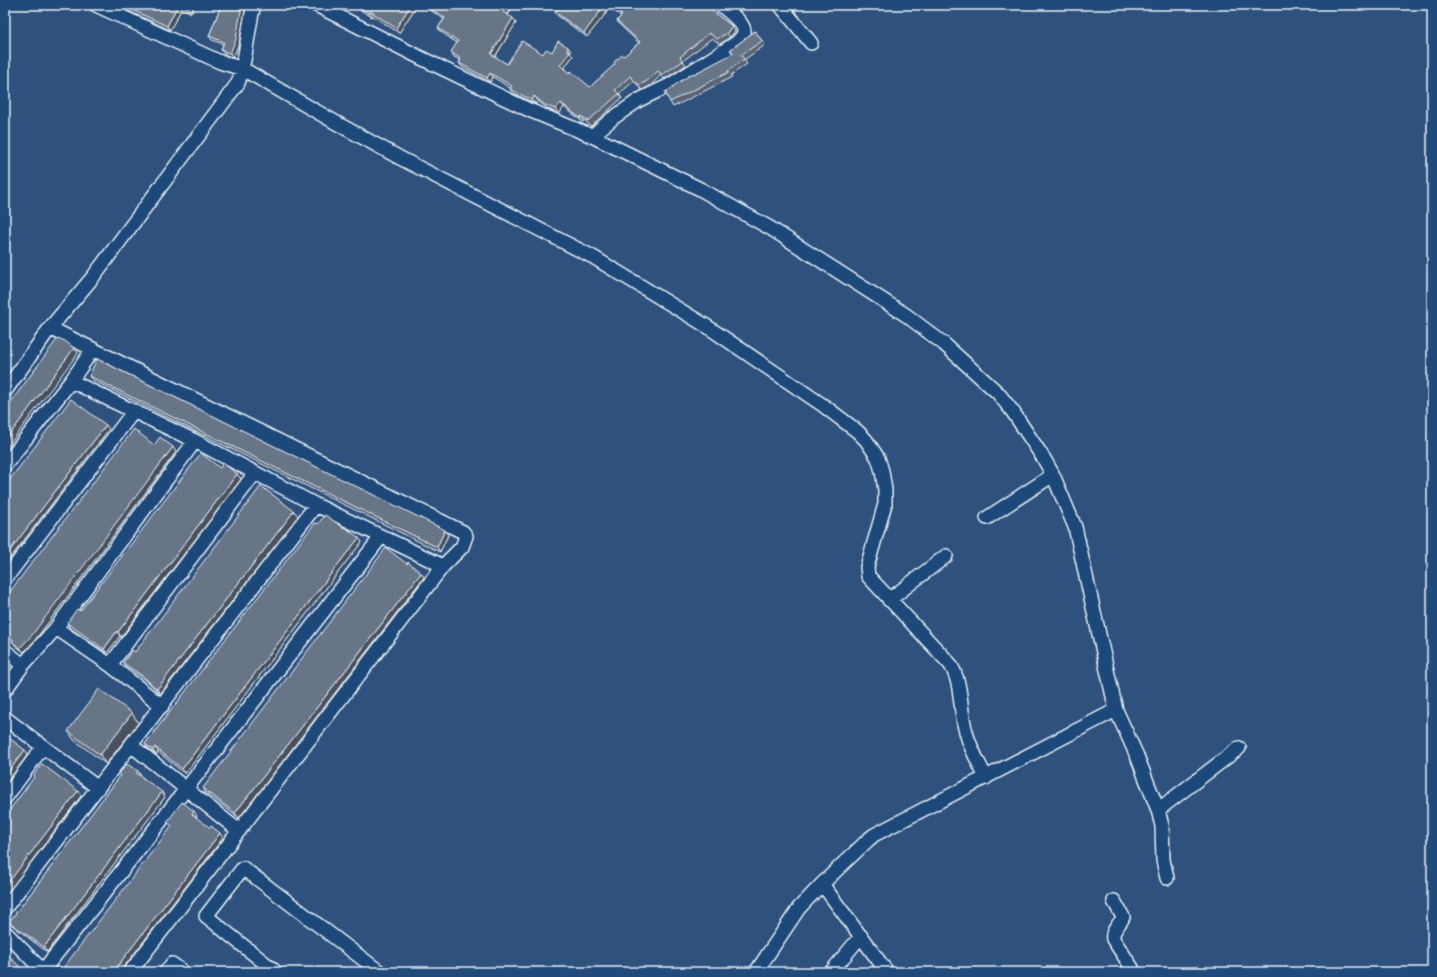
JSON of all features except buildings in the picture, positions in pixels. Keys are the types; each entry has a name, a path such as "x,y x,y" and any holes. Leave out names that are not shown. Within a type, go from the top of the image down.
{"street":[{"path":"96,5 220,62 243,69 400,158 593,257 708,327 824,406 857,431 866,440 878,458 886,490 885,504 866,570 870,579 950,664 956,673 966,733 986,778"},
{"path":"5,391 50,328 93,277 238,83 243,69 248,29 254,5"},
{"path":"316,5 529,110 592,136 700,189 770,228 835,268 906,315 944,344 998,394 1013,412 1053,474 1075,527 1116,710 1137,756 1158,810 1162,826 1163,860 1168,878"},
{"path":"592,136 613,118 639,100 670,85 736,43 742,37 744,32 740,23 721,5"},
{"path":"780,5 811,43"},
{"path":"50,328 463,532 466,536 465,543 443,566 130,972"},
{"path":"5,464 71,381 93,349"},
{"path":"71,381 195,441 316,505 443,566"},
{"path":"5,579 134,411"},
{"path":"5,690 23,665 56,628 195,441"},
{"path":"110,666 255,473"},
{"path":"987,518 1053,474"},
{"path":"5,908 316,505"},
{"path":"5,932 42,971 186,789 381,537"},
{"path":"889,600 946,556"},
{"path":"56,628 110,666 162,706"},
{"path":"5,651 23,665"},
{"path":"756,972 799,908 874,835 1116,710"},
{"path":"5,718 98,788"},
{"path":"130,745 239,831"},
{"path":"5,798 43,747"},
{"path":"1158,810 1239,748"},
{"path":"276,972 206,916 243,868 380,972"},
{"path":"822,884 887,972"},
{"path":"1114,901 1123,917 1114,930 1112,935 1113,939 1132,968 1133,972"},
{"path":"831,972 861,936"},
{"path":"166,972 172,964 183,972"}]}
